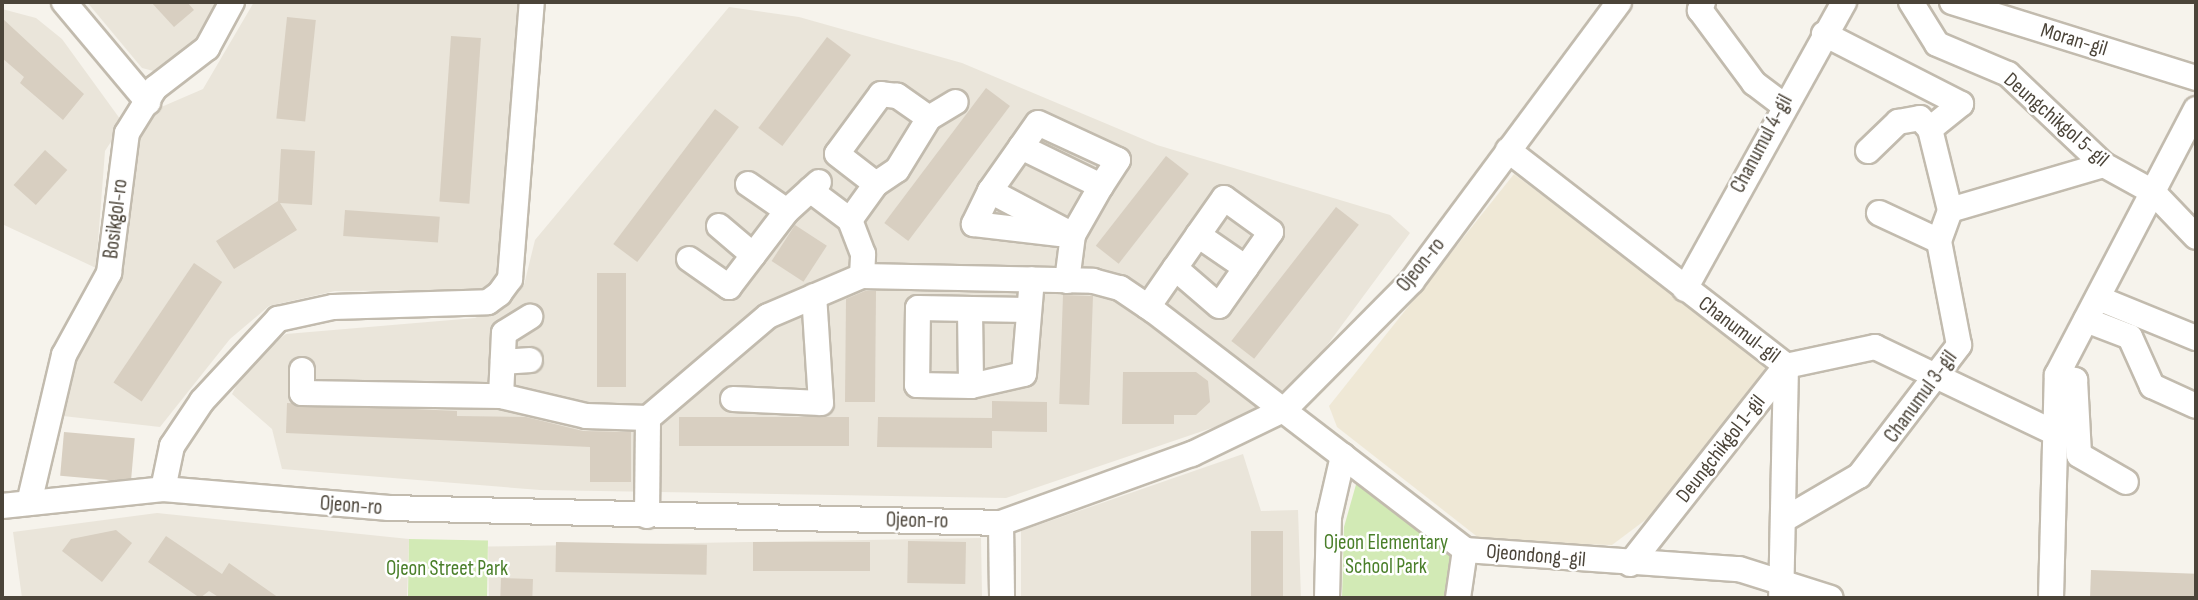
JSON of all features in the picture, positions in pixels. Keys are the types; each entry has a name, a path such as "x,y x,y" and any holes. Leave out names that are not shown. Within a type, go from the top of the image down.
{"street":[{"path":"64,2 148,102"},
{"name":"Bosikgol-ro","path":"29,503 64,355 109,273 127,133 155,88 207,48 232,2"},
{"path":"163,489 172,446 202,401 278,319 332,307 488,302 499,294 510,279 532,2"},
{"name":"Ojeon-ro","path":"2,506 163,489 389,508 1001,523 1192,454 1285,409 1412,281 1619,2"},
{"path":"1703,2 1700,10 1754,83 1782,104"},
{"name":"Chanumul 4-gil","path":"1685,289 1782,104 1844,2"},
{"name":"Deungchikgol 5-gil","path":"1911,2 1937,44 2008,74 2104,165 2153,192 2196,237"},
{"name":"Moran-gil","path":"1952,2 2196,78"},
{"path":"1824,34 1961,104 1930,129"},
{"path":"876,184 837,154 881,94 898,96 929,118"},
{"path":"850,219 876,184 897,170 929,118 956,102"},
{"path":"2051,598 2057,434 2066,377 2086,320 2196,109"},
{"path":"1868,150 1898,122 1920,118 1930,129 1950,210 1939,241 1879,212"},
{"path":"1067,281 1073,235 1101,186 1021,147 990,191 974,224 1073,235"},
{"name":"Chanumul-gil","path":"1508,150 1786,366 1783,591"},
{"path":"1950,210 2104,165"},
{"path":"748,184 787,211"},
{"path":"302,370 302,393 501,396 586,416 648,418 768,316 862,276 863,254 850,219 814,186 787,211 729,287 689,258"},
{"path":"990,191 1073,235"},
{"path":"1148,307 1175,268 1198,235 1224,198 1271,232 1219,306 1175,268"},
{"path":"719,226 753,255"},
{"path":"1198,235 1246,268"},
{"name":"Chanumul 3-gil","path":"1785,519 1859,476 1959,345 1939,241"},
{"name":"Ojeondong-gil","path":"862,276 1032,279 1120,288 1148,307 1192,346 1285,409 1465,550 1630,564 1739,569 1783,591 1831,598"},
{"path":"1027,310 918,308 916,385 971,386 1024,374 1027,310 1032,279"},
{"path":"733,399 821,403 814,296"},
{"path":"2098,298 2196,338"},
{"path":"970,311 971,386"},
{"path":"501,396 504,333 530,317"},
{"path":"2086,320 2130,337 2152,386 2196,406"},
{"path":"1786,366 1875,347 2057,434"},
{"path":"503,362 530,360"},
{"name":"Deungchikgol 1-gil","path":"1630,564 1786,366"},
{"path":"2066,377 2079,455 2126,482"},
{"path":"647,516 648,418"},
{"path":"1327,598 1329,517 1343,456"},
{"path":"1001,523 1002,598"},
{"path":"1458,598 1465,550"}],"shaded area":[{"path":"87,2 220,2 202,42 161,73 142,68"},
{"path":"254,2 520,2 501,270 494,284 481,290 335,291 269,306 230,339 160,427 63,416 76,358 121,277 137,142 159,108 203,89"},
{"path":"729,7 799,17 962,63 1157,145 1390,215 1410,233 1297,386 1241,418 1006,498 540,490 282,469 272,429 232,394 250,360 286,334 475,318 509,301 524,285 535,240"},
{"path":"2,9 36,18 62,39 123,123 105,151 96,268 2,224"},
{"path":"1514,174 1768,365 1652,515 1612,545 1484,542 1337,427 1329,406"},
{"path":"1243,454 1261,511 1298,510 1301,598 1021,598 1021,531"},
{"path":"157,513 409,539 407,598 22,598 13,532"},
{"path":"981,538 982,598 489,598 488,547"}],"green space":[{"name":"Ojeon Elementary School Park","path":"1357,481 1458,556 1450,598 1342,598 1344,527"},
{"name":"Ojeon Street Park","path":"409,539 488,540 487,598 408,598"}],"building":[{"path":"151,2 187,2 194,10 174,27"},
{"path":"287,17 316,20 305,121 276,118"},
{"path":"2,18 84,94 63,120 20,83 24,77 2,58"},
{"path":"451,36 481,38 469,204 439,202"},
{"path":"827,37 851,55 782,146 758,128"},
{"path":"986,88 1010,106 908,241 884,223"},
{"path":"715,109 739,127 637,262 613,244"},
{"path":"281,149 315,151 312,205 280,203 297,230 234,269 216,241 278,201"},
{"path":"45,150 67,170 36,205 14,185"},
{"path":"1166,156 1189,174 1119,264 1096,246"},
{"path":"1336,207 1359,225 1254,359 1231,341"},
{"path":"345,210 440,217 438,243 343,236"},
{"path":"795,225 827,246 803,282 772,261"},
{"path":"194,263 222,282 142,401 113,382"},
{"path":"597,273 626,273 626,387 597,387"},
{"path":"865,291 876,291 875,402 845,402 846,299"},
{"path":"1063,295 1093,296 1089,405 1059,404"},
{"path":"1123,372 1196,372 1208,381 1210,402 1196,415 1174,415 1174,424 1122,424"},
{"path":"992,401 1047,402 1047,432 992,431 992,448 877,447 878,417 992,418"},
{"path":"287,403 457,411 457,416 526,417 583,431 631,432 631,482 590,482 590,447 286,433"},
{"path":"679,417 849,417 849,446 679,446"},
{"path":"64,432 135,438 131,482 60,476"},
{"path":"116,530 132,543 102,582 62,551 71,539"},
{"path":"1251,531 1283,531 1283,598 1251,598"},
{"path":"166,536 222,574 229,563 279,598 220,598 209,591 200,598 148,562"},
{"path":"908,541 966,542 965,584 907,583"},
{"path":"556,542 707,545 706,575 555,572"},
{"path":"753,542 870,542 870,571 753,571"},
{"path":"2091,570 2196,574 2195,598 2090,598"},
{"path":"501,578 533,579 532,598 500,598"}]}
